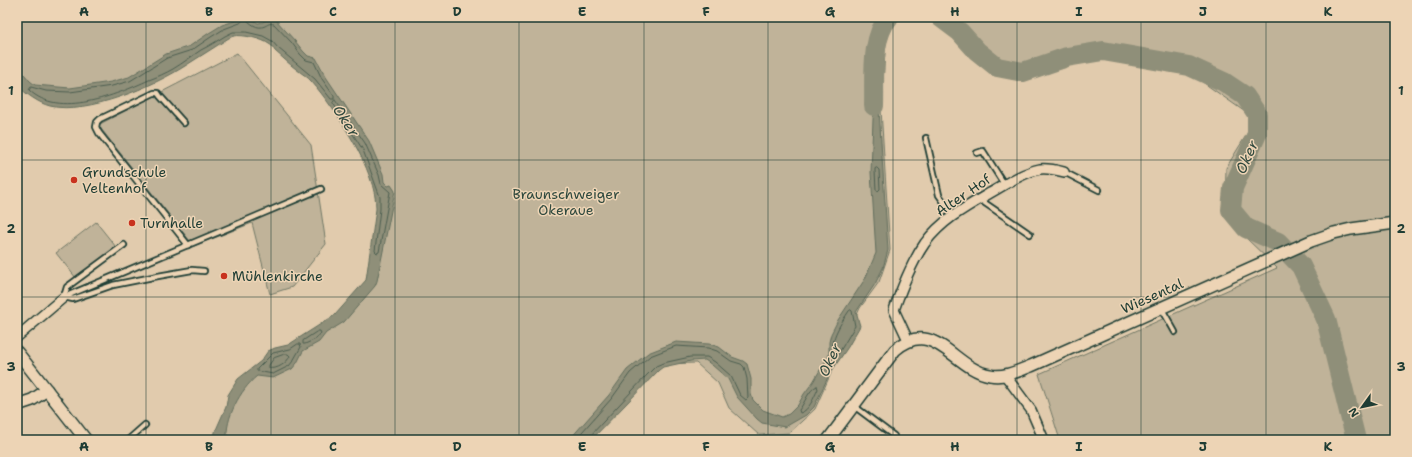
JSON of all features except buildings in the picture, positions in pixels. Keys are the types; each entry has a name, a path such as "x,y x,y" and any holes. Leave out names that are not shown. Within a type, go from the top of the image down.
{"street":[{"name":"Alter Hof","path":"908,340 894,310 903,283 913,263 925,243 934,232 953,215 1004,184 1040,169 1052,169 1064,172"},
{"name":"Wiesental","path":"908,340 919,338 927,339 940,345 983,373 990,375 1005,375 1031,366 1334,233 1395,223"},
{"path":"17,337 64,297"},
{"path":"828,440 895,350 908,340"},
{"path":"17,352 86,440"},
{"path":"1005,375 1031,410 1041,440"},
{"path":"17,405 32,400 47,390"}],"lane":[{"path":"184,123 158,93 154,93 100,119 97,122 96,127 99,133 188,245"},
{"path":"926,138 939,195 953,215"},
{"path":"977,153 983,151 1004,184"},
{"name":"Alter Hof","path":"1064,172 1099,190"},
{"path":"64,297 321,189"},
{"path":"980,199 1030,234"},
{"path":"64,297 67,287 124,245"},
{"path":"64,297 73,299 113,285 192,270 204,271"},
{"path":"1162,308 1176,332"},
{"path":"854,406 894,436 894,440"},
{"path":"128,440 145,425"}],"green space":[{"name":"Braunschweiger Okeraue","path":"17,17 895,17 887,24 881,110 890,250 879,282 860,308 815,409 789,433 759,435 729,408 718,383 696,363 657,364 588,440 218,440 231,392 337,317 368,282 380,200 357,141 319,85 272,38 237,29 125,94 34,89 17,74"},
{"path":"937,17 1395,17 1395,440 1060,440 1039,374 1277,268 1244,236 1225,212 1226,168 1250,129 1248,114 1194,76 1104,54 1023,76 985,67 958,32"},
{"path":"237,53 311,145 326,244 292,287 270,294 252,223 194,246 98,125"},
{"path":"96,222 116,247 76,278 56,253"}],"water":[{"path":"240,17 248,17 258,23 267,19 275,19 308,56 316,58 326,77 369,141 383,174 384,182 388,186 391,185 395,191 375,286 344,322 326,333 319,342 303,351 292,369 273,378 257,376 245,389 235,405 228,423 227,440 214,440 215,432 226,407 228,395 238,379 261,361 268,351 288,345 335,315 366,280 376,209 375,194 363,160 343,124 322,94 310,80 275,51 271,45 252,37 232,37 172,74 156,82 120,97 101,103 82,106 65,108 50,106 37,100 17,86 17,66 35,85 70,88 111,82 129,77 166,54 190,46 222,25 238,20"},
{"path":"876,41 888,250 883,268 875,284 856,312 860,326 829,375 814,407 806,415 785,427 762,423 737,397 728,379 712,365 705,360 691,361 663,367 659,370 591,440 569,440 609,395 627,370 648,353 676,342 709,344 719,347 732,357 747,364 751,379 751,394 753,400 763,410 782,417 789,414 798,405 829,355 829,342 831,334 838,320 865,279 876,253 871,172"}],"waterway":[{"name":"Oker","path":"874,106 876,47 883,26 889,17"},
{"name":"Oker","path":"940,17 960,32 977,51 997,67 1023,72 1067,57 1103,51 1189,66 1224,82 1245,96 1257,114 1257,134 1233,188 1231,210 1246,228 1278,242 1301,266 1326,319 1356,440"}],"place":[{"name":"Grundschule Veltenhof","path":"74,180"},
{"name":"Turnhalle","path":"132,223"},
{"name":"Mühlenkirche","path":"224,276"}]}
